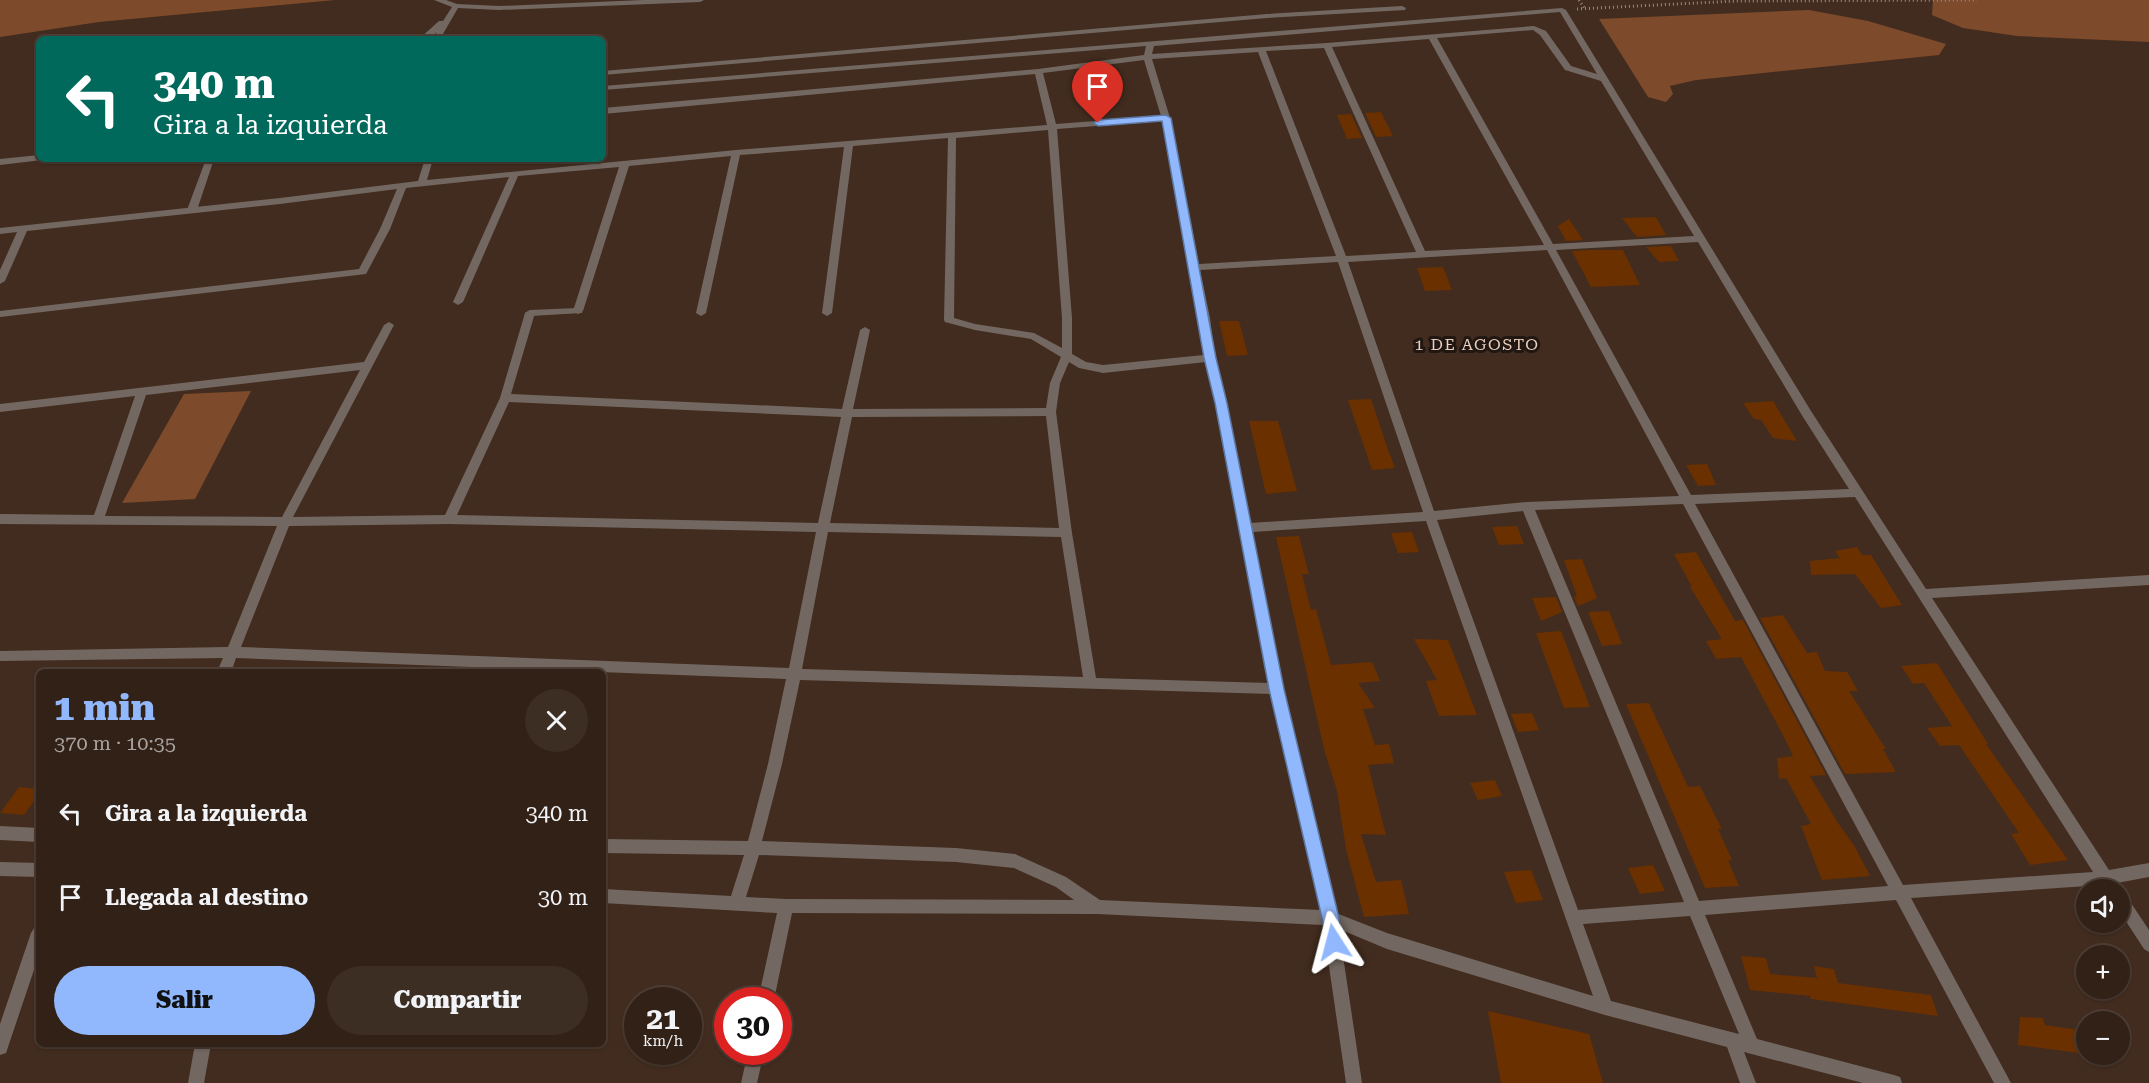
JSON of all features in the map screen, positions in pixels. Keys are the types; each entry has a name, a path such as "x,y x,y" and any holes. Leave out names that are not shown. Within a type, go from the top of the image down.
{"street":[{"path":"438,0 456,6 527,8 700,0"},
{"path":"438,36 456,6"},
{"path":"606,73 1267,16 1402,8"},
{"path":"606,88 1562,10 1857,493 2107,879"},
{"path":"427,36 450,16"},
{"path":"606,111 1038,71 1147,57 1534,28 1543,33 1568,68 1603,79"},
{"path":"1432,37 1550,247 2003,1083"},
{"path":"1151,43 1147,57 1166,118 1210,358 1277,689 1330,918 1354,1083"},
{"path":"1327,45 1422,255"},
{"path":"1261,49 1342,259 1430,516 1605,1007"},
{"path":"1038,71 1052,126 1067,318 1067,355 1055,383 1051,412 1066,533 1090,683"},
{"path":"0,231 422,183 736,153 1166,118"},
{"path":"952,136 949,320 975,327 1034,336 1083,365 1103,369 1210,358"},
{"path":"827,313 849,144"},
{"path":"700,313 736,153"},
{"path":"0,162 36,158"},
{"path":"192,210 209,162"},
{"path":"422,183 428,162"},
{"path":"449,519 505,398 530,313 578,311 625,164"},
{"path":"458,302 515,174"},
{"path":"0,314 363,272 385,229 403,185"},
{"path":"0,281 24,228"},
{"path":"1195,267 1701,239"},
{"path":"225,669 285,522 389,325"},
{"path":"736,903 755,848 796,674 823,526 865,330"},
{"path":"0,408 368,364"},
{"path":"98,520 142,391"},
{"path":"505,398 848,413 1051,412"},
{"path":"1245,528 1430,516 1527,506 1857,493"},
{"path":"1527,506 1752,1046"},
{"path":"0,519 285,522 449,519 1066,533"},
{"path":"1923,594 2149,580"},
{"path":"0,656 233,652 796,674 1277,689"},
{"path":"0,833 36,835"},
{"path":"606,846 755,848 956,855 1015,861 1061,882 1098,907"},
{"path":"0,869 36,870"},
{"path":"2124,879 2149,870"},
{"path":"1572,918 1900,892 2076,885"},
{"path":"606,896 786,906 1098,907 1330,918 1387,941 1605,1007 1894,1083"},
{"path":"769,987 786,906"},
{"path":"2130,915 2149,944"},
{"path":"0,1047 36,942"},
{"path":"1732,1040 1748,1083"},
{"path":"196,1083 202,1047"},
{"path":"749,1083 753,1065"}],"path":[{"path":"1579,0 1585,9"},
{"path":"1562,10 1737,1 1977,0"}],"shaded area":[{"path":"0,0 335,0 99,22 0,37"},
{"path":"1933,0 2149,0 2149,42 2017,36 1963,28 1932,15"},
{"path":"1809,10 1868,21 1946,44 1939,55 1696,80 1670,86 1673,94 1666,102 1648,97 1599,19"},
{"path":"251,391 195,499 122,503 184,394"}],"building":[{"path":"1381,112 1393,136 1376,137 1365,113"},
{"path":"1351,114 1362,138 1347,139 1337,115"},
{"path":"1656,217 1666,235 1637,237 1622,218"},
{"path":"1569,219 1583,240 1566,241 1558,226"},
{"path":"1671,246 1679,261 1659,262 1646,247"},
{"path":"1623,250 1640,285 1591,287 1572,251"},
{"path":"1443,267 1452,290 1425,291 1417,268"},
{"path":"1219,321 1239,321 1248,355 1227,356"},
{"path":"1371,399 1395,468 1372,470 1348,400"},
{"path":"1773,401 1797,441 1773,438 1761,420 1754,419 1743,403"},
{"path":"1249,421 1278,421 1297,491 1266,494"},
{"path":"1707,464 1716,485 1698,486 1686,465"},
{"path":"1517,526 1524,544 1499,545 1492,527"},
{"path":"1412,532 1419,552 1398,553 1391,533"},
{"path":"1299,536 1309,574 1302,574 1311,610 1316,609 1331,665 1372,662 1380,681 1358,683 1375,708 1363,709 1375,745 1389,744 1394,763 1368,765 1386,835 1361,834 1376,882 1401,880 1409,914 1364,917 1346,849 1337,791 1324,749 1276,537"},
{"path":"1857,547 1862,555 1871,555 1902,605 1881,608 1855,574 1811,575 1810,561 1840,558 1835,551"},
{"path":"1696,552 1735,621 1743,620 1826,775 1810,776 1855,847 1870,876 1822,880 1801,826 1811,824 1786,778 1779,779 1777,758 1793,756 1783,735 1741,657 1716,659 1706,641 1722,639 1690,587 1692,587 1674,554"},
{"path":"1582,559 1597,598 1578,606 1574,597 1577,596 1564,560"},
{"path":"1556,597 1562,612 1541,621 1532,598"},
{"path":"1609,611 1622,644 1602,646 1588,612"},
{"path":"1783,615 1807,653 1817,652 1825,671 1847,672 1858,691 1849,691 1886,749 1883,749 1896,772 1845,774 1760,618"},
{"path":"1561,631 1590,707 1564,708 1536,633"},
{"path":"1414,639 1448,640 1477,715 1439,716 1426,681 1437,680"},
{"path":"1937,663 1988,744 1986,744 2068,860 2030,865 2011,834 2019,833 1959,745 1940,746 1927,728 1952,726 1924,683 1913,684 1901,666"},
{"path":"1649,703 1688,787 1700,786 1722,829 1718,829 1732,860 1728,860 1739,886 1705,888 1626,704"},
{"path":"1532,713 1539,730 1518,732 1511,714"},
{"path":"1495,780 1502,796 1478,800 1470,783"},
{"path":"19,787 36,789 36,798 24,815 0,813"},
{"path":"1653,865 1665,891 1640,894 1628,868"},
{"path":"1531,870 1543,900 1516,903 1504,872"},
{"path":"1741,956 1766,958 1770,974 1817,978 1814,966 1834,969 1838,983 1931,995 1938,1016 1811,999 1810,996 1750,990"},
{"path":"1488,1011 1589,1034 1603,1083 1501,1083"},
{"path":"2020,1017 2043,1018 2045,1025 2076,1030 2076,1053 2018,1045"}],"district":[{"name":"1 DE AGOSTO","path":"1477,344"}],"route":[{"path":"1098,123 1166,118 1202,301 1210,358 1221,403 1277,689 1334,942"}]}
